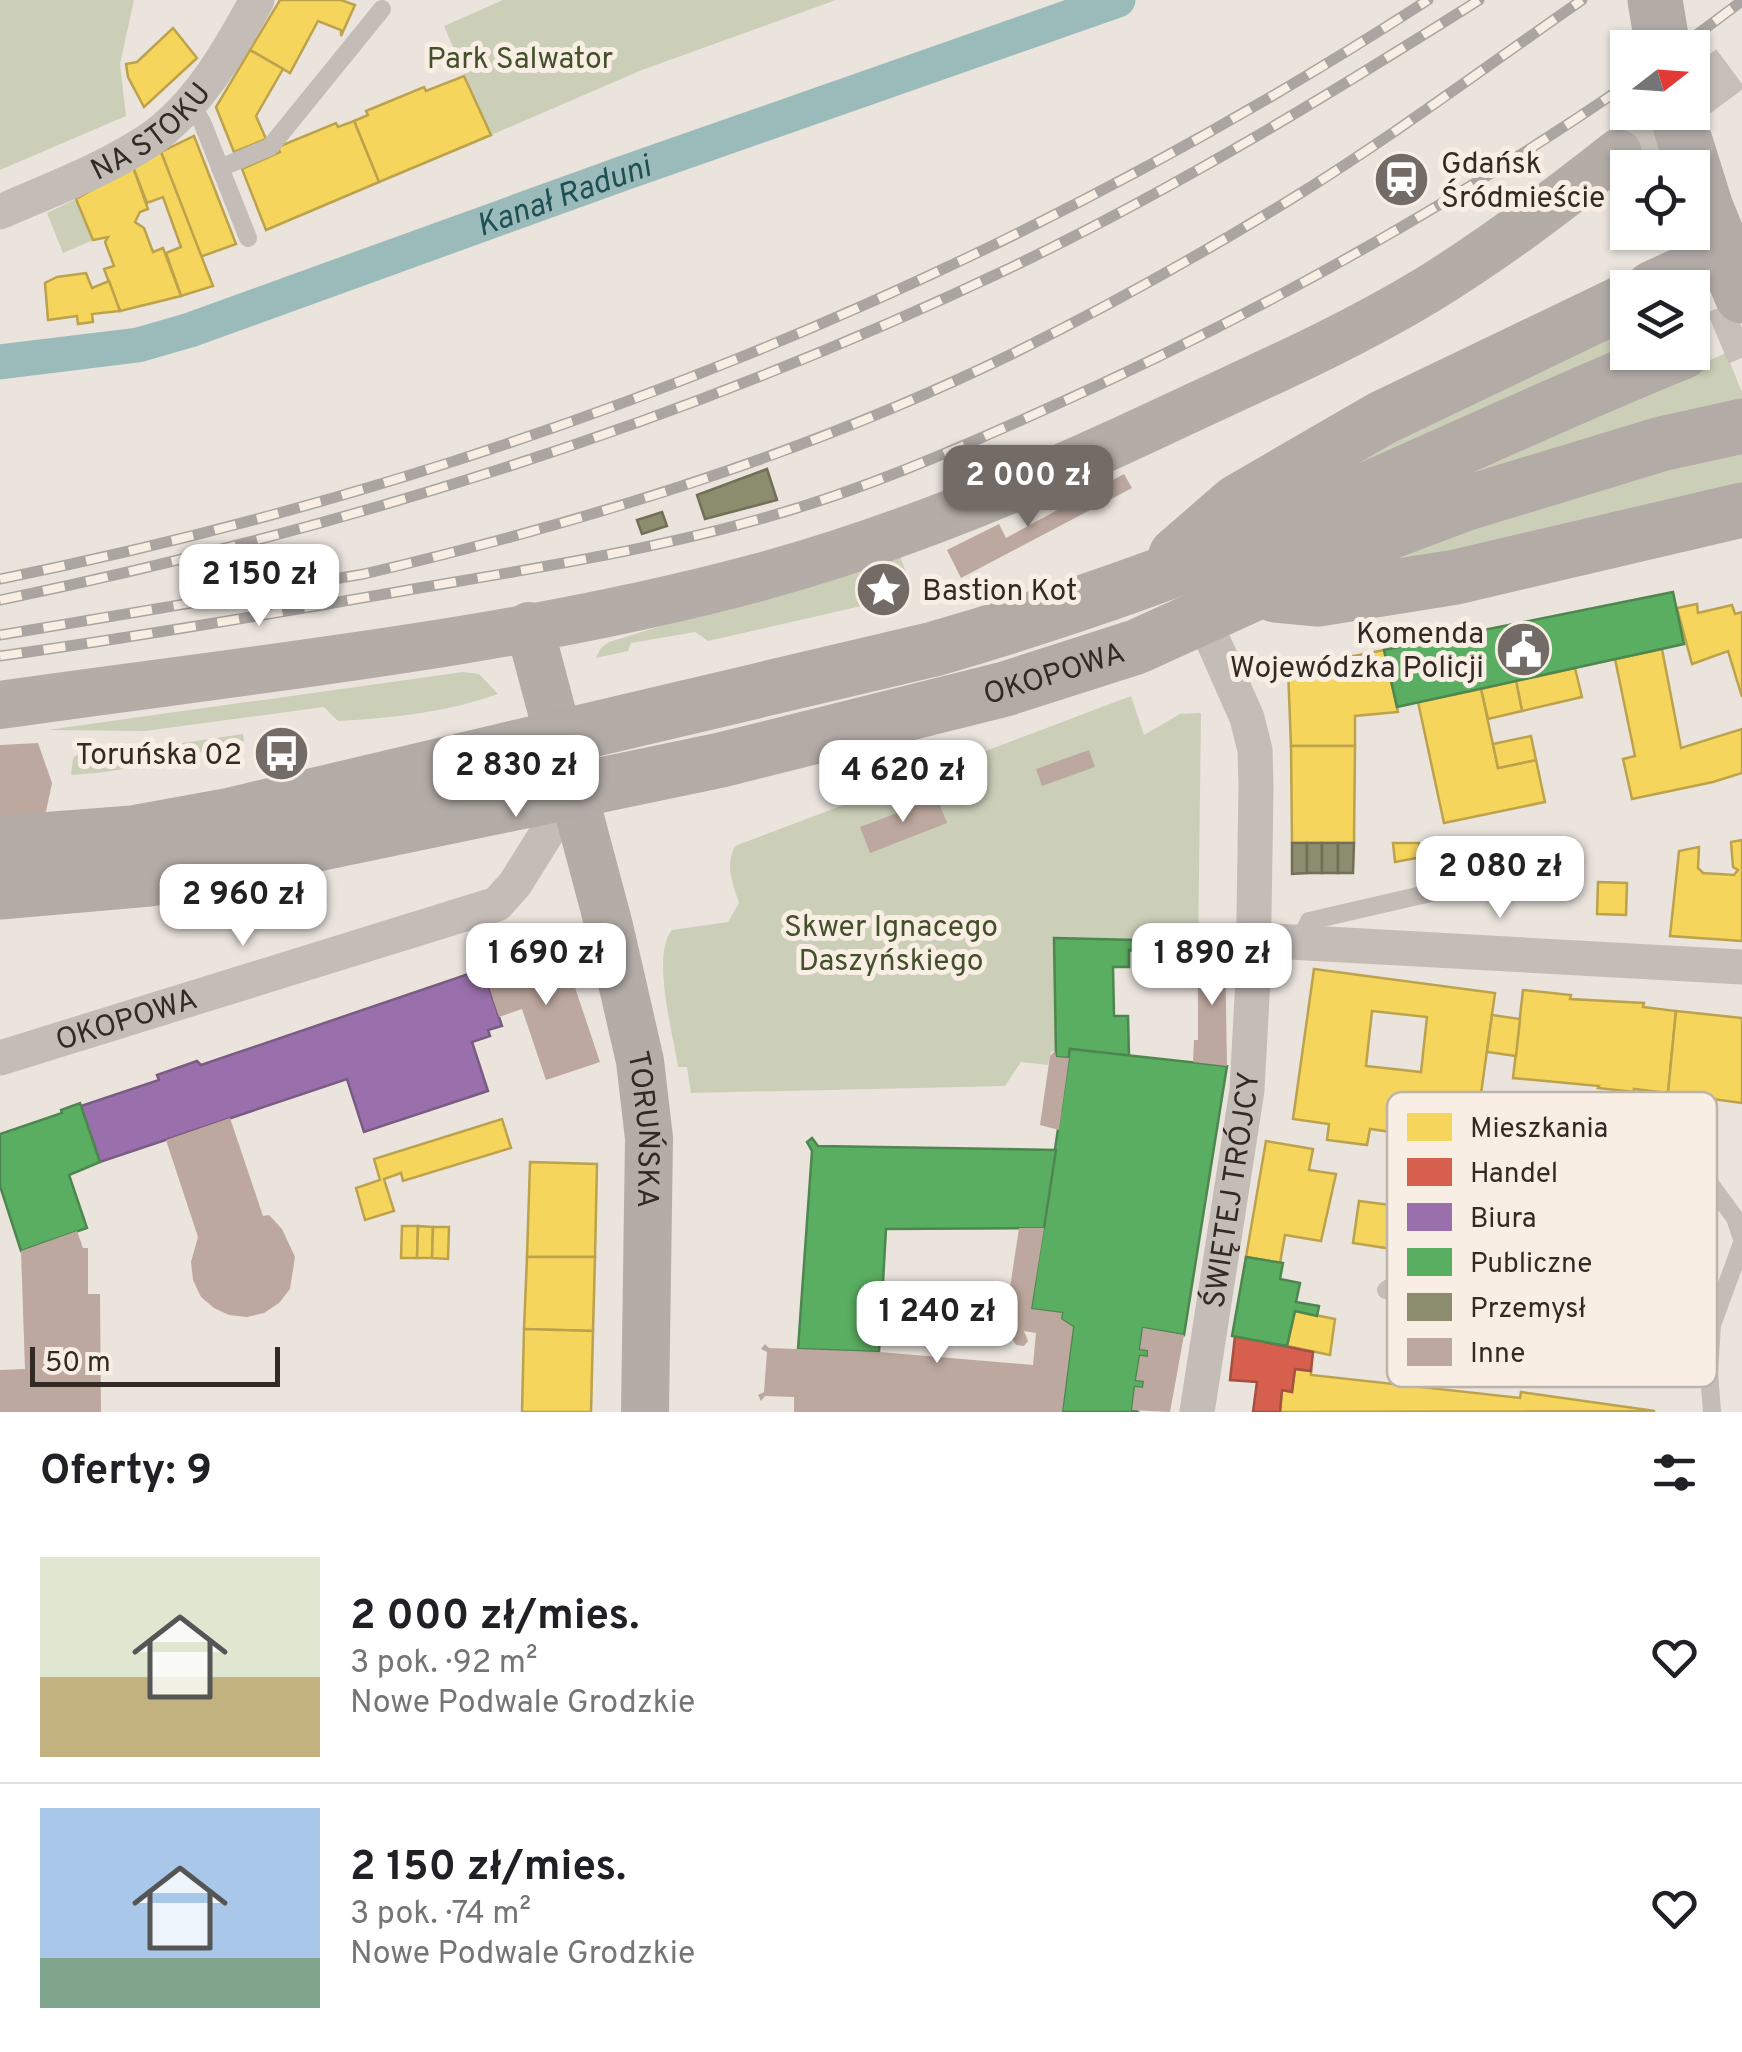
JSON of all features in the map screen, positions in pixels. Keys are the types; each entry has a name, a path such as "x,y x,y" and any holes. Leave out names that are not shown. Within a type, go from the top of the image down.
{"main road":[{"path":"1655,0 1660,30"},
{"path":"1682,130 1723,291"},
{"name":"OKOPOWA","path":"33,875 132,833 231,815 934,649 1036,619 1256,538 1582,393 1723,291"},
{"path":"1147,580 1237,502 1382,418 1610,309"},
{"name":"OKOPOWA","path":"573,791 739,756 1005,689 1136,647 1392,532 1464,504 1661,444 1742,426"},
{"path":"1258,593 1318,599 1456,577 1742,510"},
{"path":"0,843 33,875 149,879 573,791"}],"street":[{"name":"NA STOKU","path":"0,212 100,168 150,139 190,104 216,70 257,0"},
{"path":"0,704 415,646 528,626 754,579 836,555 1008,492 1330,343 1423,292 1553,205 1610,159"},
{"name":"ŚWIĘTEJ TRÓJCY","path":"1197,1412 1247,1090 1254,940 1254,750 1247,718 1203,618"},
{"name":"TORUŃSKA","path":"528,626 640,1061 649,1138 646,1412"},
{"name":"OKOPOWA","path":"0,1058 497,904 515,884 573,791"},
{"path":"1254,940 1742,966"}],"lane":[{"path":"220,168 270,146 382,9"},
{"path":"190,104 202,122 248,238"},
{"path":"1299,942 1309,921 1509,876"},
{"path":"1717,1192 1736,1218 1742,1241 1717,1311"},
{"path":"1710,1387 1712,1412"}],"green space":[{"path":"0,0 134,0 120,64 126,116 0,170"},
{"name":"Park Salwator","path":"503,0 836,0 642,70 491,135 444,26"},
{"path":"76,199 93,240 63,253 47,213"},
{"path":"1610,335 1610,360 1328,488 1320,473"},
{"path":"1726,353 1742,392 1742,403 1460,484 1479,461 1687,370 1710,370 1710,360"},
{"path":"1742,447 1742,489 1405,567 1360,566 1474,522"},
{"path":"899,553 912,589 905,596 708,641 695,632 631,643 628,651 596,658 609,642"},
{"path":"463,672 479,674 498,694 439,710 359,720 338,721 324,707 145,731 47,730"},
{"name":"Skwer Ignacego Daszyńskiego","path":"1131,696 1144,735 1180,714 1201,713 1198,955 1136,949 1135,940 1055,938 1055,1051 1051,1052 1048,1065 1021,1062 1005,1086 691,1093 687,1067 678,1067 663,957 672,930 728,922 739,903 730,867 735,846"},
{"path":"243,734 244,741 180,758 71,775 73,758 85,749 149,748"}],"building: Mieszkania":[{"path":"280,0 341,0 355,5 341,36 341,30 318,21 290,73 250,50"},
{"path":"173,28 197,58 144,107 128,77 126,64 137,62"},
{"path":"250,50 283,69 256,116 266,139 234,152 216,107"},
{"path":"464,76 491,135 379,182 354,121 368,115 366,111 424,87 426,91"},
{"path":"354,121 379,182 266,230 242,169 280,152 278,147 336,123 338,127"},
{"path":"194,136 236,244 200,257 161,152"},
{"path":"161,152 213,286 181,296 166,253 181,247 163,197 147,203 133,167"},
{"path":"133,167 148,209 140,212 135,222 144,228 153,252 163,248 181,296 120,311 104,269 114,266 105,242 108,237 93,240 76,199"},
{"path":"86,273 92,288 109,281 120,311 92,314 93,322 78,324 77,316 48,320 45,283"},
{"path":"1697,604 1698,613 1732,605 1735,614 1742,612 1742,697 1728,651 1692,664 1677,608"},
{"path":"1662,649 1681,748 1742,729 1742,773 1632,799 1623,759 1635,756 1615,659"},
{"path":"1384,650 1398,712 1355,716 1355,746 1291,746 1288,669"},
{"path":"1575,668 1582,697 1522,711 1516,681"},
{"path":"1516,681 1522,711 1488,719 1481,689"},
{"path":"1481,689 1498,768 1536,760 1545,802 1444,823 1418,702"},
{"path":"1531,736 1536,760 1498,768 1493,744"},
{"path":"1291,746 1355,746 1354,843 1292,843"},
{"path":"1742,840 1742,941 1670,936 1679,851 1699,847 1698,868 1703,873 1734,875 1738,870 1733,867 1731,842"},
{"path":"1393,843 1419,843 1422,857 1395,862"},
{"path":"1598,882 1627,883 1626,915 1597,914"},
{"path":"1314,969 1495,993 1481,1092 1387,1092 1387,1131 1370,1129 1367,1145 1327,1140 1329,1124 1293,1119","holes":["1372,1011 1427,1017 1421,1072 1366,1066"]},
{"path":"1523,990 1571,995 1570,999 1644,1003 1643,1007 1676,1011 1668,1092 1634,1092 1513,1078"},
{"path":"1676,1011 1742,1018 1742,1103 1717,1100 1717,1092 1668,1092"},
{"path":"1492,1015 1520,1019 1516,1056 1487,1052"},
{"path":"502,1119 511,1148 403,1181 401,1173 384,1179 394,1211 365,1220 356,1188 380,1180 374,1159"},
{"path":"1266,1141 1313,1149 1309,1170 1336,1174 1321,1241 1285,1235 1280,1263 1246,1257"},
{"path":"530,1162 597,1164 595,1257 527,1257"},
{"path":"1359,1201 1387,1204 1387,1248 1353,1243"},
{"path":"402,1226 418,1226 417,1258 401,1258"},
{"path":"418,1226 433,1227 432,1258 417,1258"},
{"path":"433,1227 449,1227 448,1259 432,1258"},
{"path":"527,1257 595,1257 593,1331 524,1329"},
{"path":"1295,1311 1335,1319 1330,1355 1287,1346"},
{"path":"524,1329 593,1331 591,1412 522,1412"},
{"path":"1295,1369 1311,1371 1311,1375 1387,1383 1387,1387 1520,1398 1521,1392 1655,1411 1280,1412 1282,1390 1292,1392"}],"building: Handel":[{"path":"1235,1336 1313,1352 1311,1371 1295,1369 1292,1392 1282,1390 1280,1412 1253,1412 1257,1382 1230,1380"}],"building: Biura":[{"path":"483,969 502,1026 488,1030 490,1036 472,1042 488,1091 364,1132 347,1079 100,1162 81,1106 159,1080 157,1075 197,1061 201,1065"}],"building: Publiczne":[{"name":"Komenda Wojewódzka Policji","path":"1673,592 1684,644 1397,707 1384,650"},
{"path":"1054,938 1136,940 1135,951 1129,950 1129,967 1113,967 1114,1016 1128,1016 1129,1056 1070,1049 1069,1058 1056,1057"},
{"path":"1070,1049 1227,1066 1184,1335 1143,1328 1140,1349 1148,1350 1148,1357 1140,1356 1136,1380 1144,1381 1143,1388 1135,1387 1132,1410 1139,1412 1062,1412 1073,1327 1061,1319 1062,1313 1031,1309"},
{"path":"80,1103 100,1162 69,1175 87,1228 21,1251 0,1186 0,1134"},
{"path":"812,1138 818,1146 1056,1150 1044,1228 886,1229 879,1352 798,1349 812,1151 807,1142"},
{"path":"1246,1257 1283,1263 1280,1279 1300,1283 1296,1302 1319,1306 1317,1316 1295,1311 1287,1346 1232,1336"}],"building: Przemysł":[{"path":"767,469 777,500 705,519 697,495"},
{"path":"662,512 667,526 642,534 637,520"},
{"path":"1292,843 1307,843 1307,873 1292,874"},
{"path":"1307,843 1322,843 1322,873 1307,873"},
{"path":"1322,843 1338,843 1338,873 1322,873"},
{"path":"1338,843 1354,843 1353,873 1338,873"}],"building: Inne":[{"path":"1124,474 1132,488 961,578 947,550 999,524 1006,538"},
{"path":"38,743 52,783 32,878 0,870 0,745"},
{"path":"1089,750 1095,767 1042,786 1036,769"},
{"path":"937,798 947,823 870,853 860,827"},
{"path":"560,943 600,1062 546,1080 522,1009 499,1017 483,969"},
{"path":"1198,946 1225,949 1227,1066 1193,1062 1194,1040 1198,1040"},
{"path":"1055,1051 1056,1057 1069,1058 1059,1130 1040,1125 1050,1056"},
{"path":"230,1118 263,1216 269,1215 282,1229 295,1257 290,1289 279,1303 264,1313 247,1317 214,1308 201,1297 193,1280 191,1262 198,1237 166,1140"},
{"path":"1019,1228 1044,1228 1031,1309 1062,1313 1061,1319 1073,1327 1062,1412 794,1412 794,1397 765,1396 761,1401 758,1395 764,1392 767,1352 761,1349 765,1344 769,1348 879,1352 1033,1365 1036,1333 1024,1331 1028,1341 1024,1346 1016,1345 1012,1339 1017,1330 1004,1328"},
{"path":"77,1231 83,1248 88,1248 88,1294 100,1294 101,1412 0,1412 0,1370 25,1369 21,1251"},
{"path":"1143,1328 1184,1335 1170,1412 1132,1410 1135,1387 1143,1388 1144,1381 1136,1380 1140,1356 1148,1357 1148,1350 1140,1349"}],"waterway":[{"name":"Kanał Raduni","path":"0,362 138,345 190,330 1118,0"}],"tunnel":[{"path":"1710,84 1742,60"},
{"path":"1622,150 1648,130"},
{"path":"1718,338 1742,328"}],"railway":[{"path":"0,579 189,536 376,485 560,425 741,357 919,280 1093,195 1263,102 1428,0"},
{"path":"0,600 260,539 388,504 641,421 765,374 1010,268 1131,207 1307,106 1479,0"},
{"path":"0,635 364,574 447,554 614,508 859,422 1016,352 1221,241 1363,153 1582,0"},
{"path":"1703,30 1742,1"},
{"path":"0,656 593,557 719,530 833,496 1046,409 1197,338 1417,218 1610,96"}],"place":[{"name":"Gdańsk Śródmieście","path":"1402,180"},
{"name":"Bastion Kot","path":"883,590"},
{"name":"Komenda Wojewódzka Policji","path":"1523,650"},
{"name":"Toruńska 02","path":"281,754"}]}
